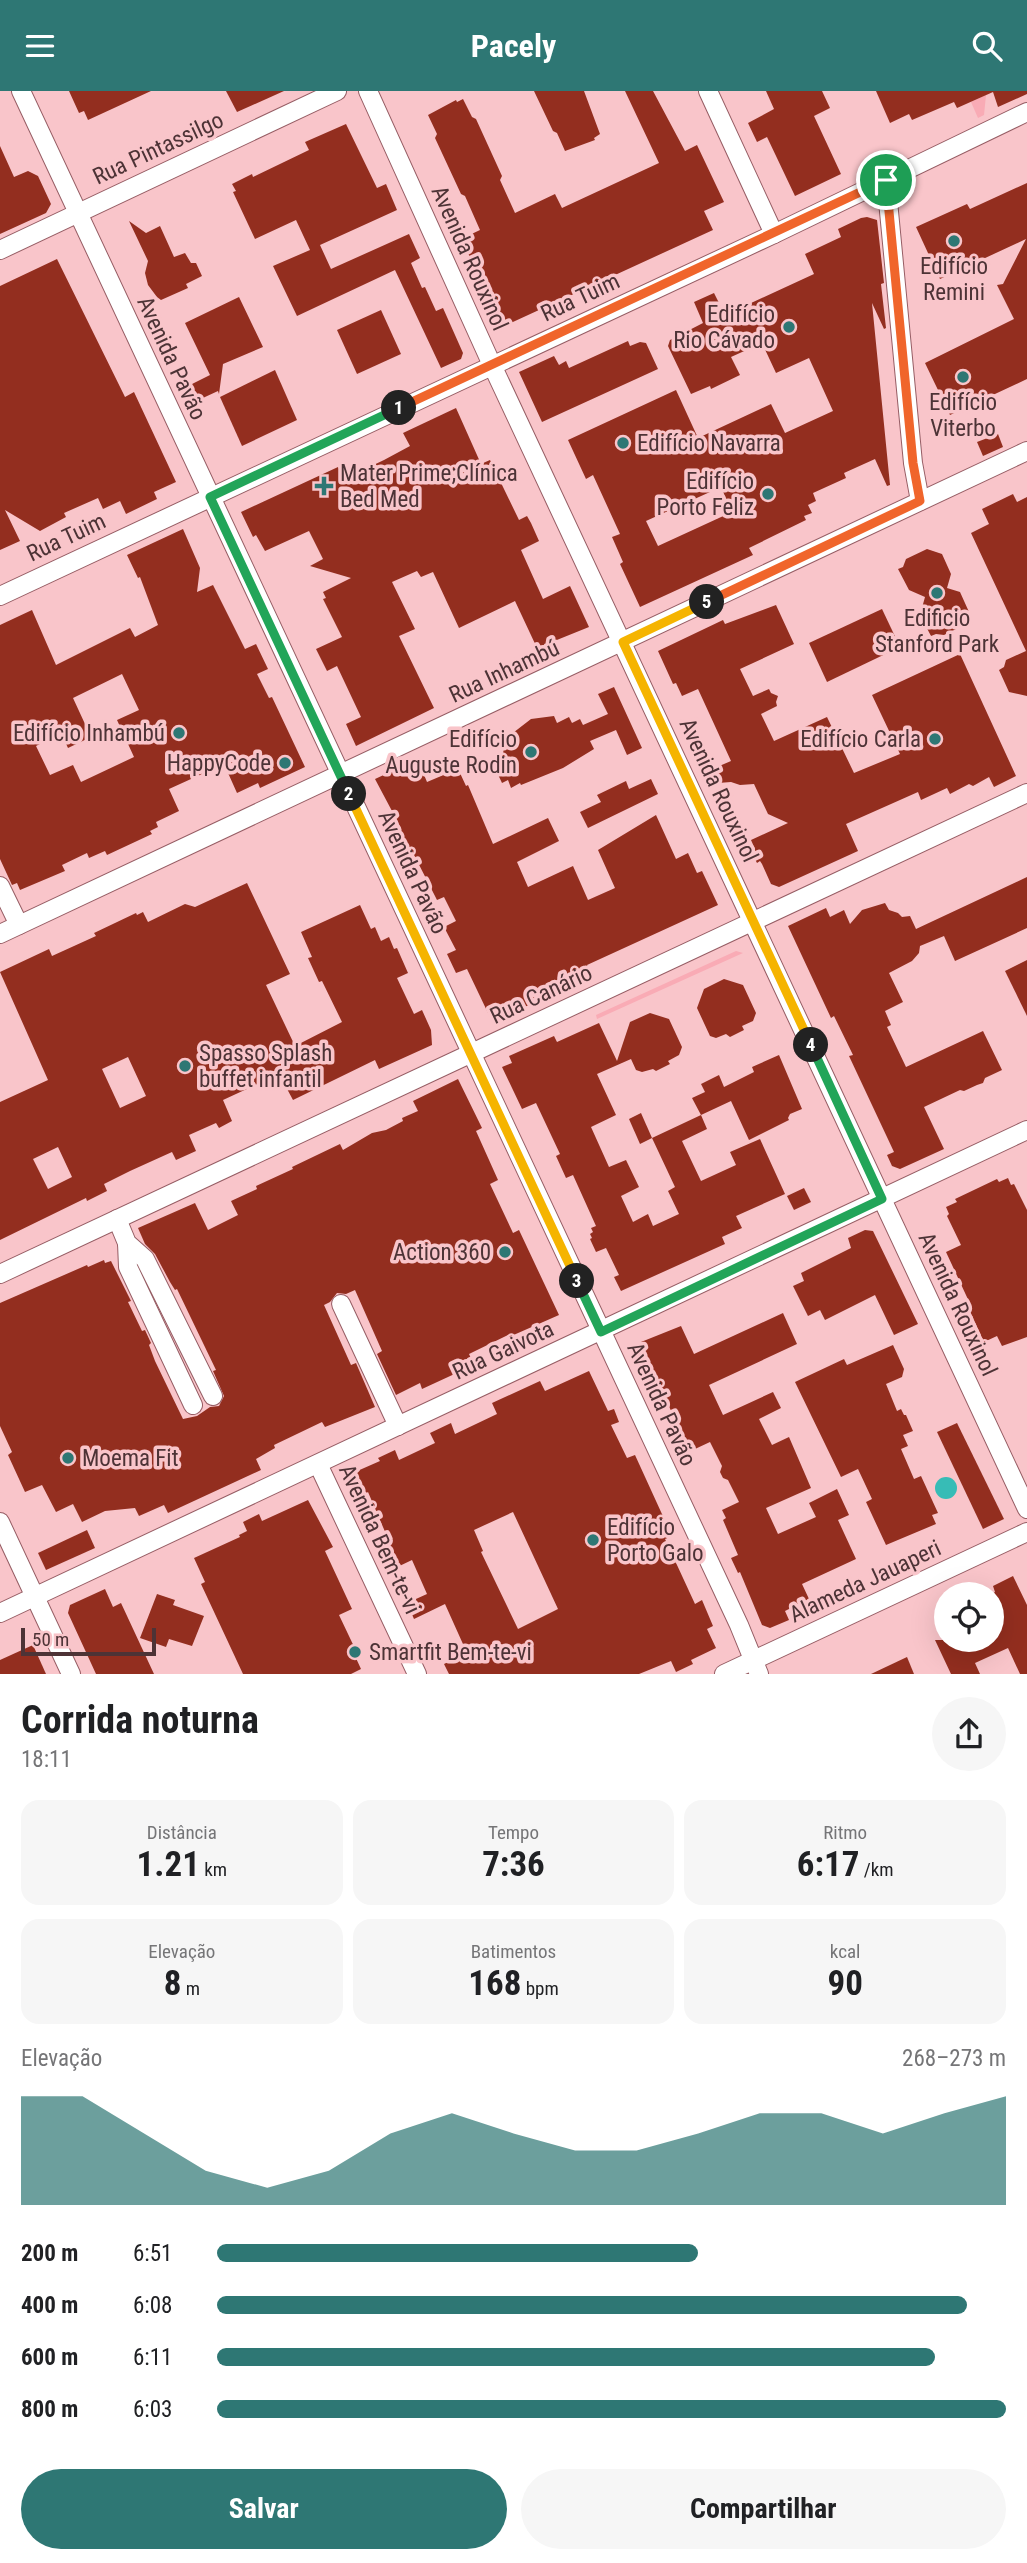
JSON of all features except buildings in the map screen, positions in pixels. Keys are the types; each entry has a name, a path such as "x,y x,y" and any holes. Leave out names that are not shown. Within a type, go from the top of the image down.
{"street":[{"name":"Avenida Pavão","path":"21,91 739,1625 756,1667"},
{"name":"Rua Pintassilgo","path":"0,250 337,91"},
{"name":"Avenida Rouxinol","path":"368,91 492,365 1027,1509"},
{"path":"708,91 774,234"},
{"name":"Rua Tuim","path":"0,596 774,234 1027,111"},
{"path":"886,180 913,463 920,501"},
{"name":"Rua Inhambú","path":"0,934 1027,450"},
{"name":"Rua Canário","path":"0,1274 1027,793"},
{"path":"0,886 19,925"},
{"name":"Rua Gaivota","path":"0,1613 1027,1130"},
{"path":"117,1219 127,1243 128,1267 193,1405"},
{"path":"127,1243 145,1259 213,1396"},
{"path":"341,1304 398,1426"},
{"name":"Avenida Bem-te-vi","path":"318,1464 416,1674"},
{"path":"0,1522 71,1674"},
{"name":"Alameda Jauaperi","path":"724,1674 756,1667 1027,1532"}],"shaded area":[{"path":"986,95 984,115 978,118 971,102"},
{"path":"736,951 743,953 597,1019 596,1015"}],"water":[{"path":"946,1477 954,1480 957,1488 954,1496 946,1499 938,1496 935,1488 938,1480"}],"place":[{"name":"Edifício Remini","path":"954,241"},
{"name":"Edifício Rio Cávado","path":"789,327"},
{"name":"Edifício Viterbo","path":"963,377"},
{"name":"Edifício Navarra","path":"623,443"},
{"name":"Mater Prime;Clínica Bed Med","path":"324,486"},
{"name":"Edifício Porto Feliz","path":"768,494"},
{"name":"Edificio Stanford Park","path":"937,593"},
{"name":"Edifício Inhambú","path":"179,733"},
{"name":"Edifício Carla","path":"935,739"},
{"name":"Edifício Auguste Rodin","path":"531,752"},
{"name":"HappyCode","path":"285,763"},
{"name":"Spasso Splash buffet infantil","path":"185,1066"},
{"name":"Action 360","path":"505,1252"},
{"name":"Moema Fit","path":"68,1458"},
{"name":"Edifício Porto Galo","path":"593,1540"},
{"name":"Smartfit Bem-te-vi","path":"355,1652"}],"route":[{"path":"886,180 913,463 920,501 623,642 882,1199 601,1332 210,497 886,180"}]}
